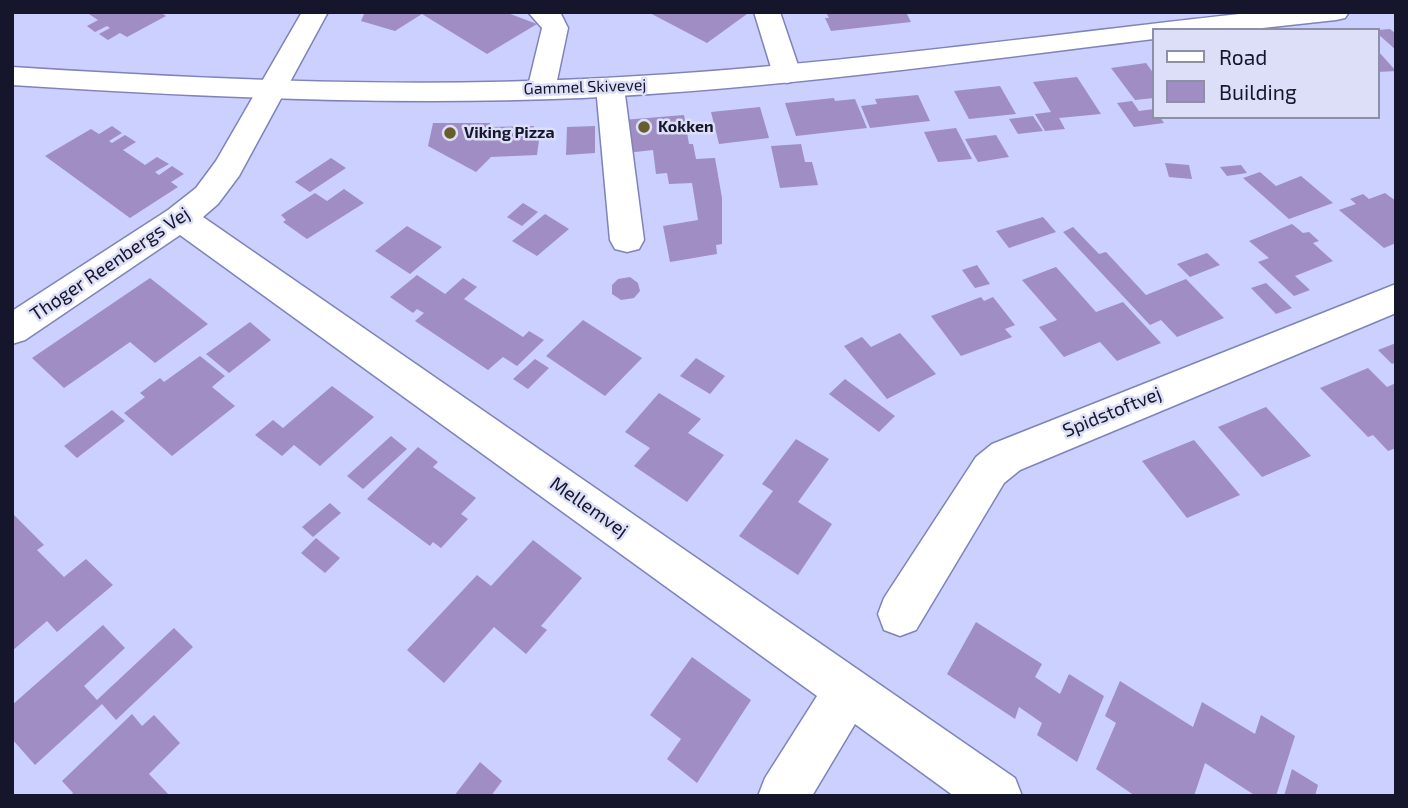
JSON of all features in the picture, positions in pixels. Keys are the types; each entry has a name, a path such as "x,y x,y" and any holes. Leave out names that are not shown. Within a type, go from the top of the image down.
{"street":[{"name":"Thøger Reenbergs Vej","path":"12,330 180,218 207,196 228,168 315,12"},
{"path":"541,12 549,16 555,28 541,90"},
{"path":"767,12 787,74"},
{"path":"1185,28 1336,12"},
{"name":"Gammel Skivevej","path":"12,76 341,92 541,90 787,74 1152,31"},
{"path":"610,87 627,240"},
{"name":"Mellemvej","path":"180,218 997,796"},
{"name":"Spidstoftvej","path":"900,614 990,470 1006,457 1396,298"},
{"path":"783,796 848,691"}],"building":[{"path":"86,12 160,12 166,16 127,37 120,33 108,40 99,34 110,28 107,26 95,32 87,26 98,20"},
{"path":"365,12 505,12 537,24 487,54 422,14 395,31 361,21"},
{"path":"648,12 743,12 747,14 707,43"},
{"path":"826,12 906,12 911,22 831,31 825,18 829,18"},
{"path":"1390,29 1396,34 1396,50 1380,36 1380,30"},
{"path":"1380,53 1396,71 1380,72"},
{"path":"1146,63 1152,71 1152,98 1135,100 1111,68"},
{"path":"1077,77 1101,114 1059,118 1065,129 1045,131 1035,114 1051,112 1033,82"},
{"path":"1000,86 1016,114 969,119 954,91"},
{"path":"918,95 930,121 870,128 861,106 877,104 875,99"},
{"path":"834,98 835,101 855,99 867,128 796,136 785,103"},
{"path":"1132,101 1139,111 1152,109 1152,119 1161,119 1164,123 1134,127 1117,103"},
{"path":"760,107 769,138 719,144 711,112"},
{"path":"684,115 689,144 693,144 696,159 715,158 722,198 722,244 716,245 717,254 670,262 663,226 698,220 692,183 669,184 667,173 656,174 653,150 626,153 623,120"},
{"path":"1033,116 1043,131 1018,134 1009,119"},
{"path":"433,123 490,123 490,127 534,126 530,140 539,140 537,155 491,157 476,172 428,146"},
{"path":"112,126 122,133 109,141 112,143 125,135 136,142 123,150 145,165 157,157 169,164 155,172 159,175 172,166 184,174 171,182 178,187 130,218 45,156 91,129 99,134"},
{"path":"595,126 595,153 566,155 567,127"},
{"path":"956,128 972,159 938,162 924,132"},
{"path":"996,135 1009,157 978,162 965,139"},
{"path":"801,144 805,162 812,162 818,185 780,188 771,146"},
{"path":"331,158 346,168 310,192 295,182"},
{"path":"1165,163 1189,165 1192,179 1169,177"},
{"path":"1241,165 1247,173 1227,176 1220,167"},
{"path":"1260,172 1276,186 1301,176 1333,203 1289,219 1243,178"},
{"path":"344,189 364,203 307,239 283,222 286,220 281,215 315,193 327,201"},
{"path":"1385,193 1396,201 1396,243 1384,248 1339,210 1356,204 1350,199 1363,194 1369,199"},
{"path":"523,203 538,212 522,226 507,217"},
{"path":"545,214 569,229 537,256 512,241"},
{"path":"1043,217 1056,232 1009,248 996,231"},
{"path":"1292,224 1303,233 1309,232 1319,241 1313,243 1333,261 1295,276 1310,290 1294,296 1258,262 1269,258 1249,241"},
{"path":"407,226 442,247 410,274 375,251"},
{"path":"1073,227 1099,254 1106,252 1146,295 1186,279 1224,318 1177,337 1161,320 1150,325 1063,232"},
{"path":"1207,253 1220,265 1190,277 1177,264"},
{"path":"977,265 990,284 975,288 962,270"},
{"path":"1056,267 1096,312 1123,302 1161,343 1117,361 1100,342 1064,357 1039,327 1057,320 1022,280"},
{"path":"417,275 445,294 463,278 477,287 464,299 523,337 529,331 544,340 517,366 503,357 488,370 415,321 424,313 417,309 413,313 390,297"},
{"path":"630,277 638,283 640,291 634,298 621,300 612,294 612,285 618,279"},
{"path":"150,278 208,324 155,363 130,342 64,388 32,358"},
{"path":"1266,283 1292,308 1276,314 1251,288"},
{"path":"981,297 984,301 993,297 1015,325 1005,329 1012,337 961,356 931,316"},
{"path":"583,320 642,358 605,396 546,356"},
{"path":"250,322 271,340 229,373 206,354"},
{"path":"900,333 936,374 887,399 844,346 862,337 871,347"},
{"path":"1396,343 1396,362 1392,364 1378,350"},
{"path":"200,356 225,376 212,387 235,406 172,456 124,413 145,397 140,393 160,378 164,382"},
{"path":"696,358 725,376 710,394 680,376"},
{"path":"535,359 549,368 528,389 513,379"},
{"path":"1368,368 1387,387 1396,383 1396,448 1388,451 1373,435 1368,437 1320,388"},
{"path":"845,379 895,416 879,432 829,394"},
{"path":"332,386 374,417 320,466 294,445 282,456 255,435 273,420 283,428"},
{"path":"659,393 701,419 688,433 724,455 687,502 634,466 650,448 625,432"},
{"path":"1266,407 1311,456 1262,477 1218,427"},
{"path":"112,410 125,421 77,458 64,446"},
{"path":"391,436 407,449 363,489 347,476"},
{"path":"796,439 829,459 798,502 832,524 798,575 739,536 773,491 762,484"},
{"path":"1194,440 1240,495 1187,518 1142,461"},
{"path":"418,447 438,462 433,467 476,498 461,514 468,519 441,548 433,542 430,546 367,499"},
{"path":"330,503 341,513 313,537 302,527"},
{"path":"12,513 44,545 37,550 64,577 86,559 113,585 57,632 47,621 12,651"},
{"path":"316,538 340,558 325,573 301,553"},
{"path":"533,540 582,578 541,626 547,630 526,654 494,627 444,683 407,650 477,575 491,586"},
{"path":"976,622 1042,664 1035,677 1060,694 1069,674 1104,696 1077,762 1037,735 1042,723 1019,707 1015,719 947,674"},
{"path":"103,625 125,648 84,686 97,700 174,628 193,647 116,720 102,704 35,765 12,739 12,705"},
{"path":"692,657 751,700 697,783 667,759 681,739 650,715"},
{"path":"1120,681 1193,727 1202,702 1255,734 1261,715 1295,736 1276,796 1256,796 1205,763 1194,796 1135,796 1096,769 1116,723 1105,716"},
{"path":"132,714 142,726 154,715 180,743 149,774 170,796 71,796 73,793 62,781"},
{"path":"480,762 502,781 491,796 454,796"},
{"path":"1292,769 1318,785 1315,796 1284,796"}],"place":[{"name":"Kokken","path":"644,127"},
{"name":"Viking Pizza","path":"450,133"}]}
